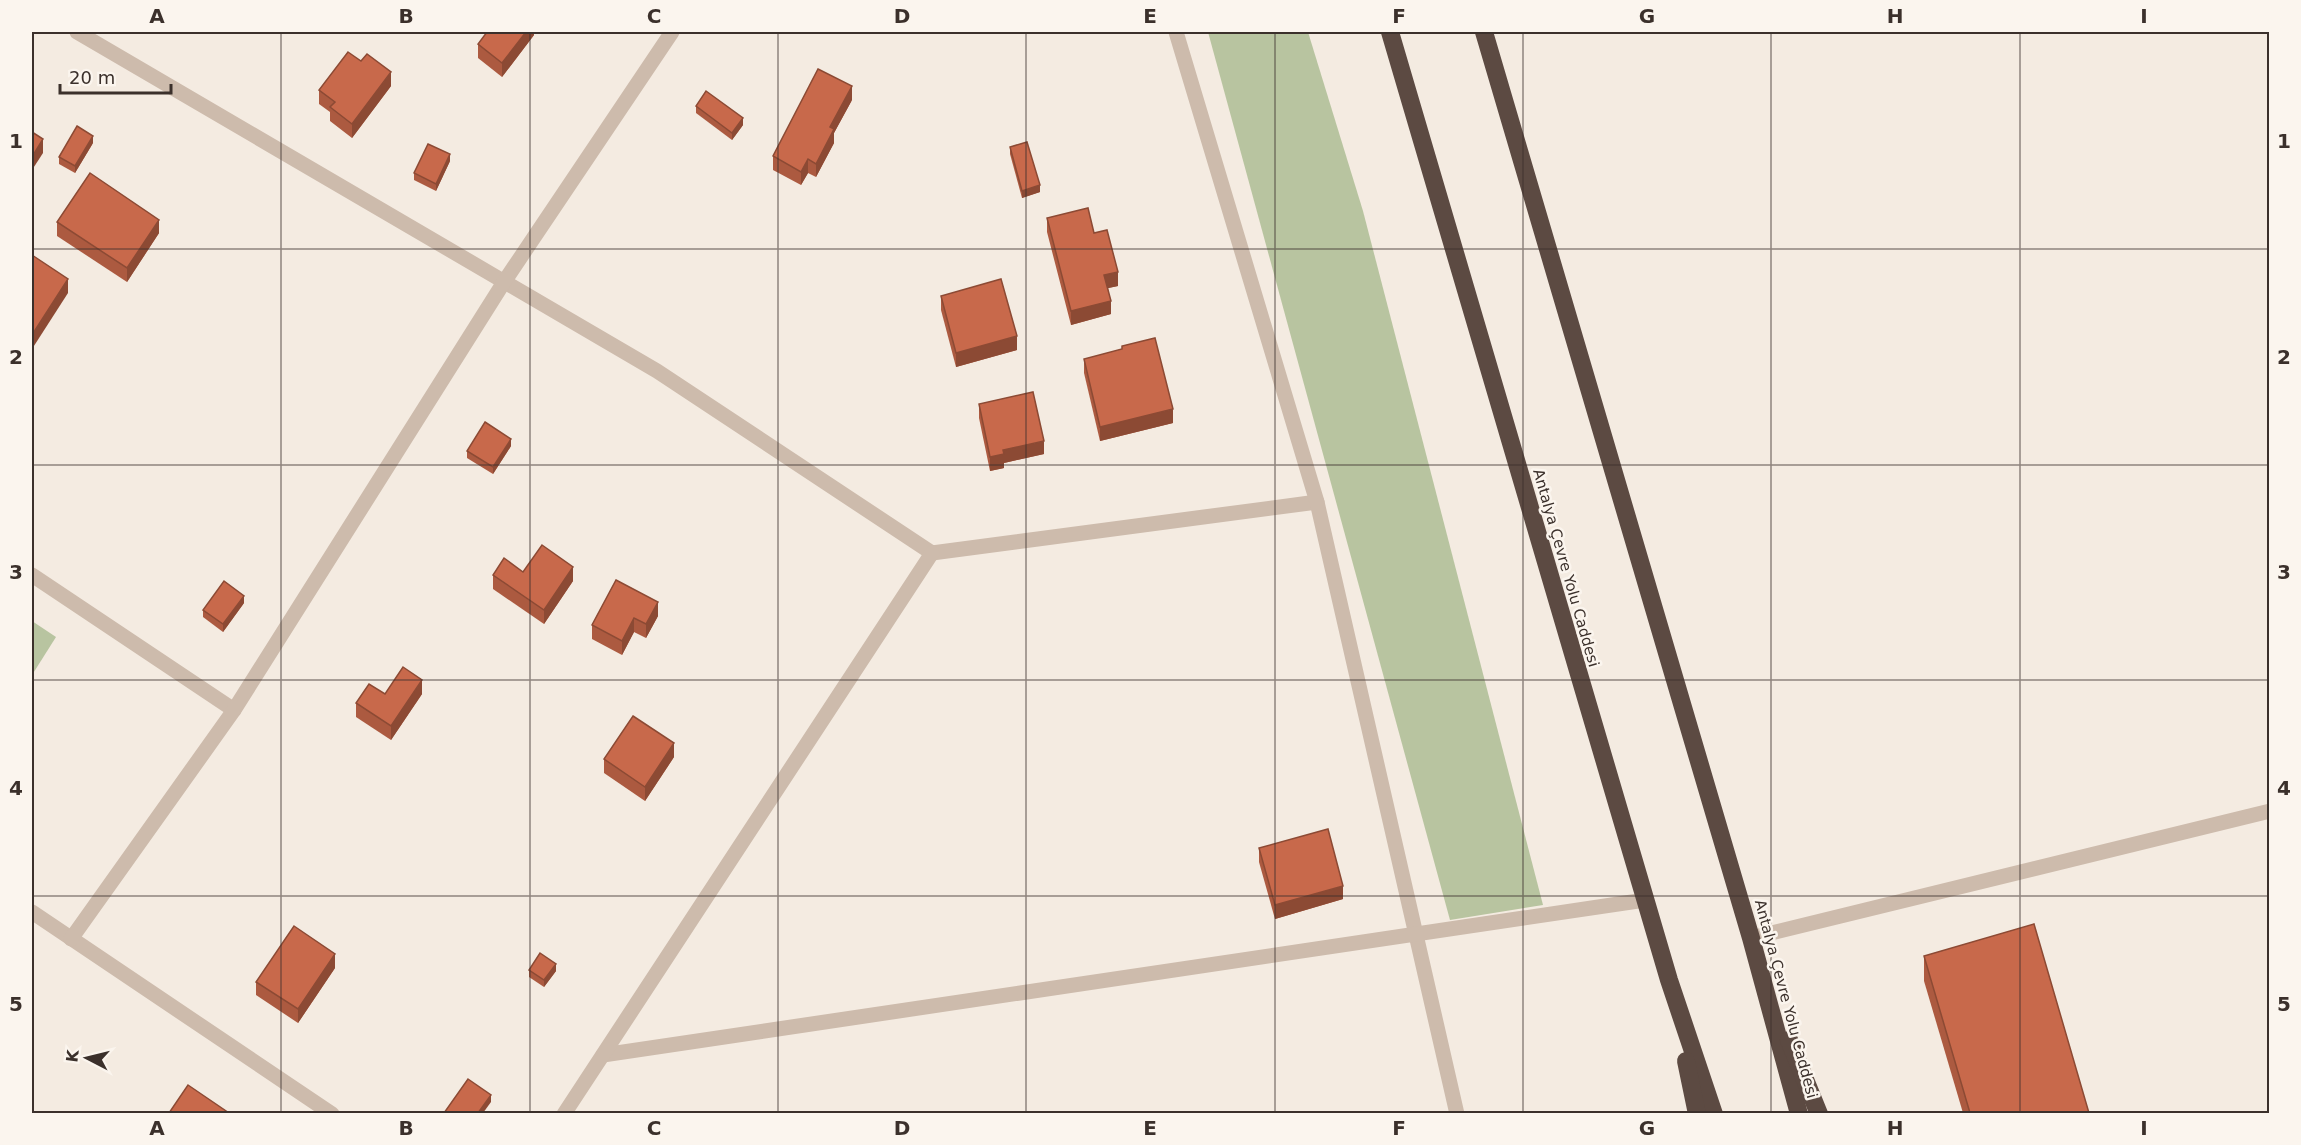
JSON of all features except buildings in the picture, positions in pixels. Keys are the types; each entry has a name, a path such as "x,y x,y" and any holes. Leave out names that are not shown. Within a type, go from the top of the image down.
{"highway":[{"name":"Antalya Çevre Yolu Caddesi","path":"1390,32 1645,900 1669,980 1714,1113"},
{"name":"Antalya Çevre Yolu Caddesi","path":"1484,32 1762,975 1799,1113"},
{"path":"1762,975 1819,1113"},
{"path":"1669,980 1697,1113"}],"street":[{"path":"77,32 657,371 932,553 1317,502"},
{"path":"71,939 234,710 504,282 672,32"},
{"path":"1176,32 1317,502 1457,1113"},
{"path":"564,1113 932,553"},
{"path":"32,575 234,710"},
{"path":"1751,938 2270,811"},
{"path":"603,1055 1645,900"},
{"path":"32,912 332,1113"}],"green space":[{"path":"1208,32 1308,32 1363,211 1543,905 1450,920"},
{"path":"32,621 56,637 32,675"}]}
